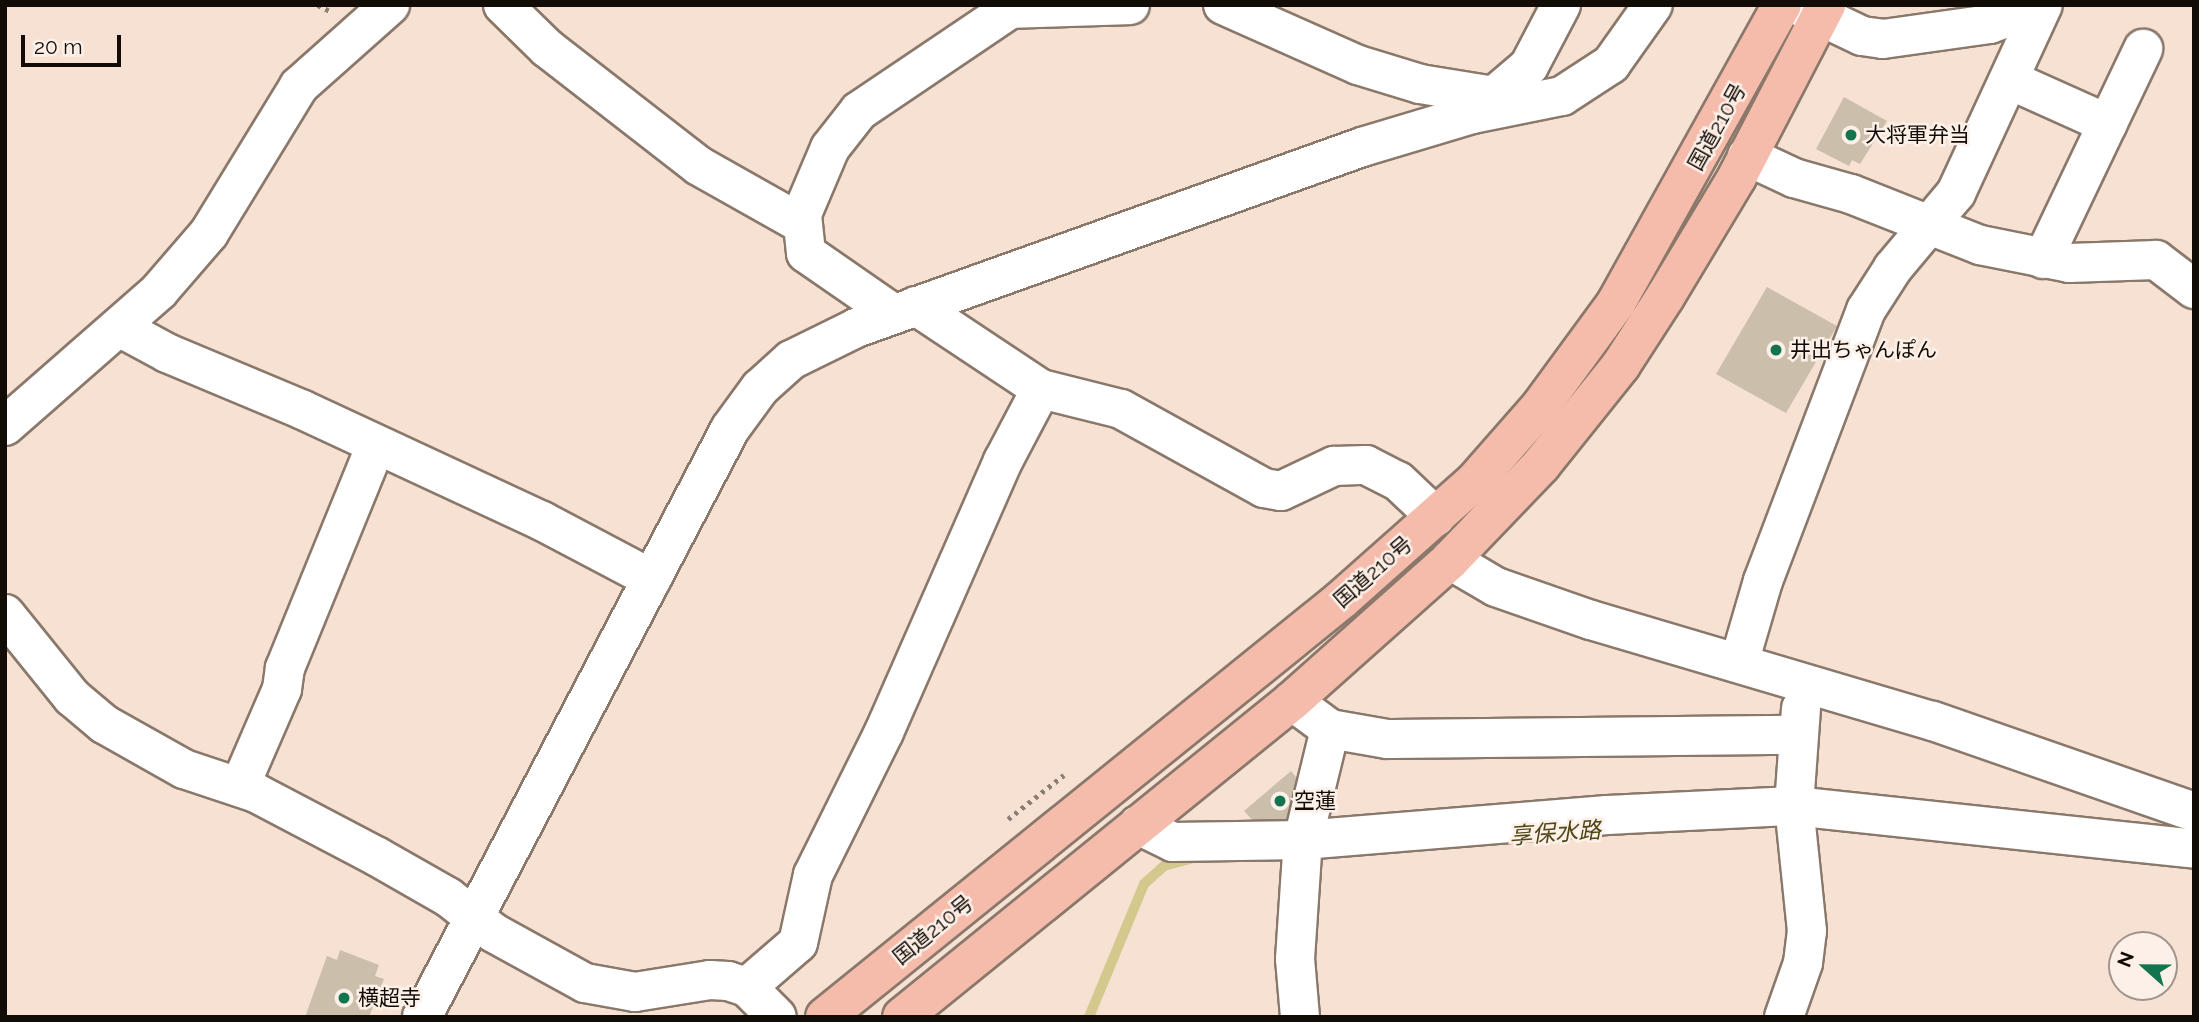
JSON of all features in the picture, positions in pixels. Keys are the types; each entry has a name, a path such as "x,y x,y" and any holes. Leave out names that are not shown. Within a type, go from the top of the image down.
{"highway":[{"name":"国道210号","path":"825,1017 1341,600 1436,517 1506,448 1616,303 1782,5"},
{"name":"国道210号","path":"902,1017 1292,701 1450,560 1541,465 1621,365 1747,156 1814,9"}],"street":[{"path":"5,426 159,291 209,233 299,86 390,5"},
{"path":"503,5 547,48 699,166 800,223"},
{"path":"1130,5 1010,9 903,78 859,111 830,148 800,223 802,242 811,260 905,310 1041,389 1121,409 1273,491 1334,466 1376,468 1436,517"},
{"path":"1223,5 1359,65 1420,84 1499,103"},
{"path":"1499,103 1529,66 1561,5"},
{"path":"422,1017 730,429 760,388 813,346 905,310 1362,147 1499,103 1554,99 1595,77 1611,64 1653,5"},
{"path":"1814,9 1862,36 1895,39 1990,24 2042,5"},
{"path":"1739,663 1763,581 1851,346 1877,290 1931,228 1956,193 2042,5"},
{"path":"2043,259 2143,49"},
{"path":"2010,80 2108,124"},
{"path":"1747,156 1980,245 2043,259 2088,264 2156,260 2194,289"},
{"path":"119,327 167,353 542,521 652,579"},
{"path":"747,987 797,943 813,875 1041,389"},
{"path":"240,786 282,689 285,668 376,445"},
{"path":"1450,560 1516,595 1986,738 2194,812"},
{"path":"5,614 72,697 104,724 184,769 240,786 422,882 475,920 602,988 654,991 710,980 747,987 776,1017"},
{"path":"1784,1017 1804,963 1807,931 1794,806 1805,681"},
{"path":"1292,701 1330,729 1387,739 1799,735"},
{"path":"1300,1017 1295,959 1303,840 1330,729"},
{"path":"1139,825 1173,842 1303,840 1608,815 1794,806 2194,849"}],"building":[{"name":"大将軍弁当","path":"1844,97 1887,121 1860,164 1852,160 1849,166 1816,149"},
{"name":"井出ちゃんぽん","path":"1767,287 1837,326 1786,413 1716,374"},
{"name":"空蓮","path":"1291,771 1308,792 1298,828 1262,830 1244,811"},
{"name":"横超寺","path":"340,950 379,965 375,976 384,979 369,1017 305,1017 327,956 337,960"}],"waterway":[{"name":"享保水路","path":"1089,1017 1144,884 1164,866 1190,859"}],"place":[{"name":"大将軍弁当","path":"1851,135"},
{"name":"井出ちゃんぽん","path":"1776,350"},
{"name":"空蓮","path":"1280,801"},
{"name":"横超寺","path":"344,998"}]}
